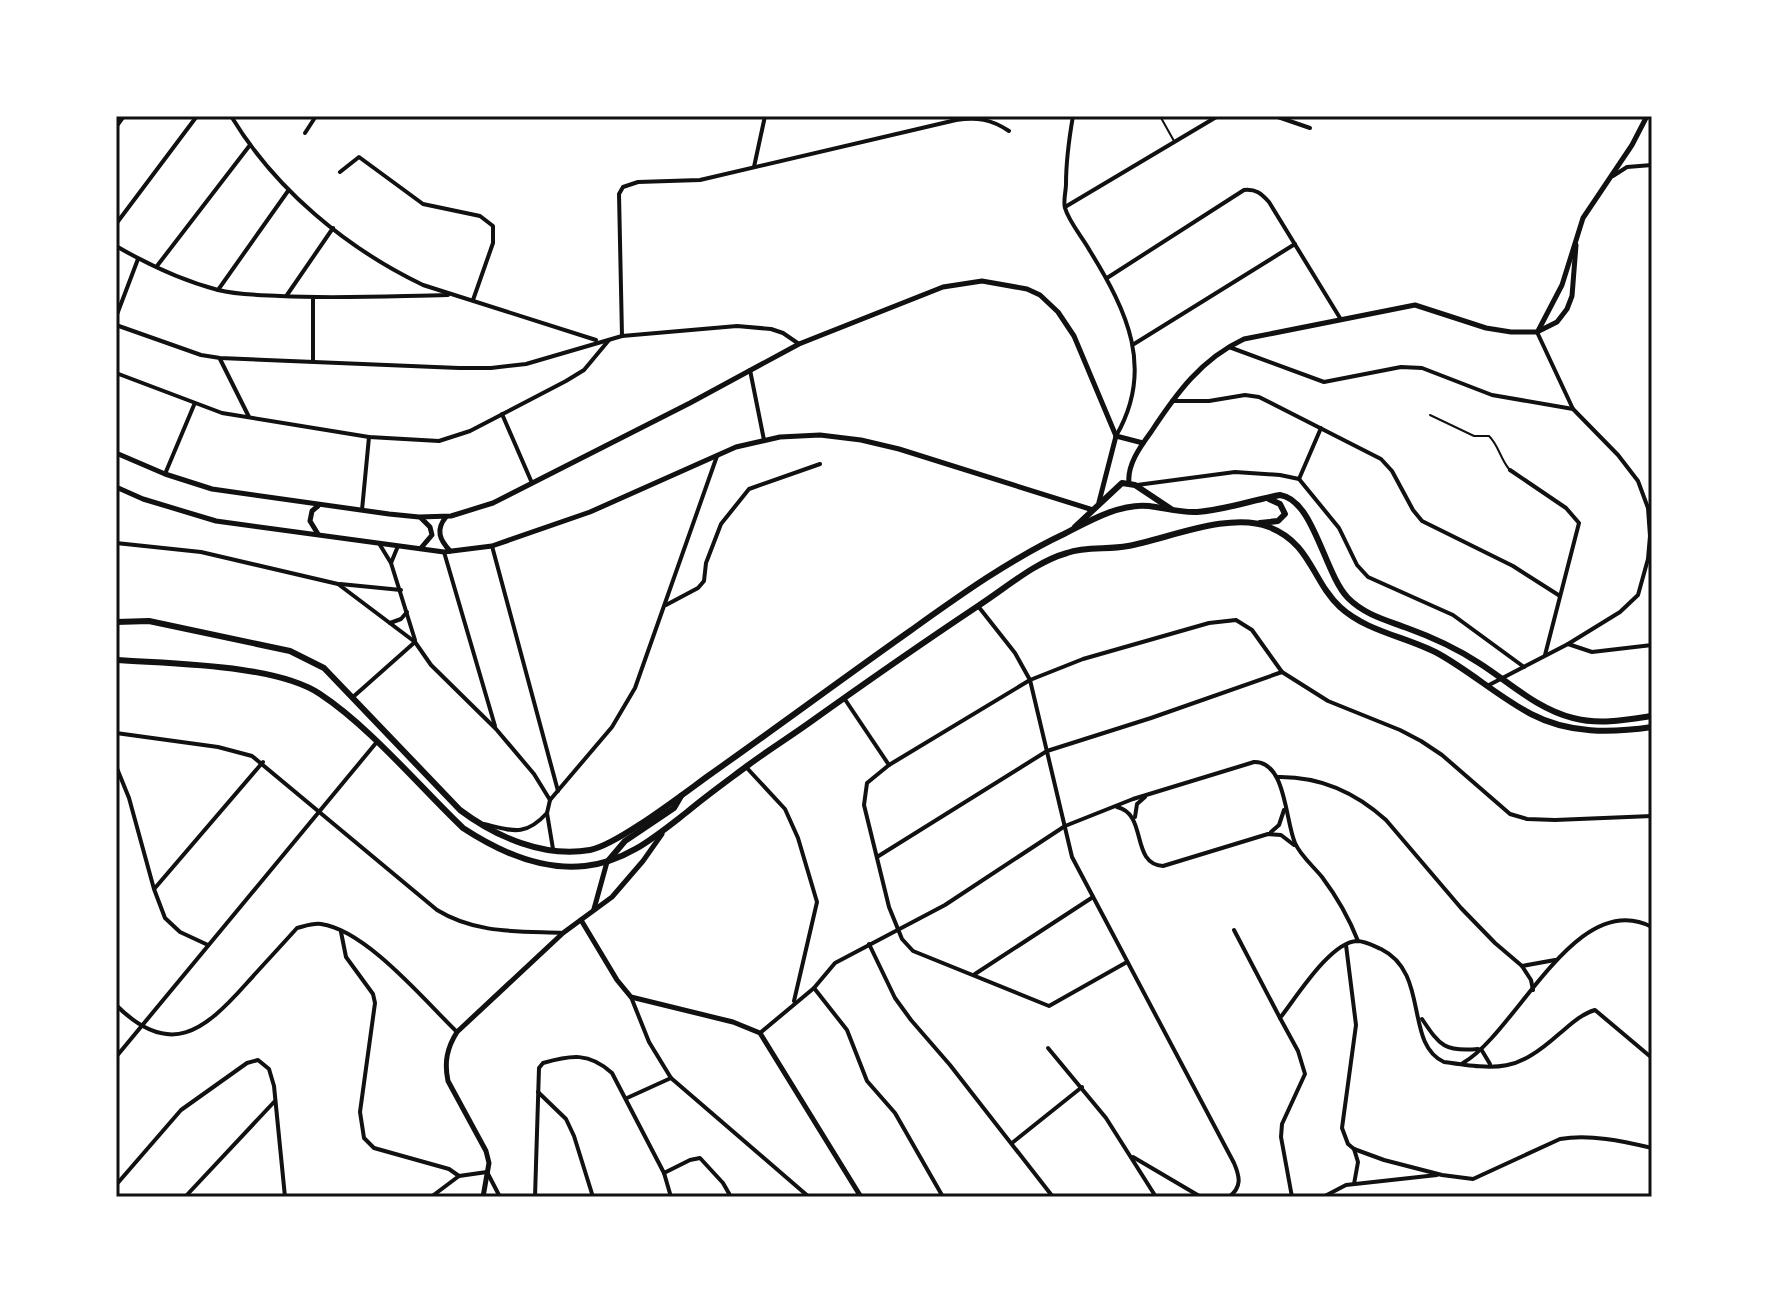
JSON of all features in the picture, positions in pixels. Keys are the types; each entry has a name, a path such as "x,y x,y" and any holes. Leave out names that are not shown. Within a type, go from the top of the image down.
{"main road":[{"path":"1539,331 1562,285 1583,218 1632,145 1647,116"},
{"path":"1132,484 1131,465 1170,401 1200,368 1227,346 1244,339 1340,318 1415,305 1486,328 1511,332 1539,331 1557,322 1572,296 1576,245"},
{"path":"116,453 165,474 212,489 419,517 446,516 493,503 799,344 943,287 982,281 1015,285 1040,295 1069,328 1116,436 1099,502"},
{"path":"116,487 143,499 216,521 447,552 492,546 590,512 717,456 764,440 820,435 861,440 960,467 1093,510"},
{"path":"1116,436 1143,443"},
{"path":"1072,530 1118,485 1132,484 1174,511"},
{"path":"116,622 149,621 290,651 324,668 460,810 476,822 529,846 553,850 592,850 608,843 681,796 958,596 1029,552 1128,506 1194,513 1261,498 1288,496 1298,504 1308,520 1336,583 1358,608 1450,646 1539,704 1575,718 1615,721 1652,716"},
{"path":"116,660 241,671 283,678 318,692 376,743 463,828 482,841 548,866 586,866 624,855 662,834 746,767 1038,566 1066,553 1126,547 1173,532 1278,521 1285,514 1275,499 1261,498"},
{"path":"318,534 310,521 312,511 319,505"},
{"path":"446,516 439,529 447,552"},
{"path":"419,517 430,527 432,535 421,548"},
{"path":"1256,523 1279,532 1300,547 1325,589 1349,615 1438,653 1524,710 1553,723 1596,731 1617,732 1652,727"},
{"path":"593,910 608,861 625,841 674,808 681,796"},
{"path":"483,1197 489,1163 446,1070 447,1048 457,1032 563,933 612,897 662,834"},
{"path":"581,920 617,980 631,997 733,1022 760,1033 861,1197"}],"street":[{"path":"116,127 124,116"},
{"path":"116,224 197,116"},
{"path":"231,116 250,145 288,191 333,228 398,273 453,295 598,341"},
{"path":"305,133 316,116"},
{"path":"754,167 765,116"},
{"path":"1073,116 1067,146 1065,208 1107,278 1134,344 1135,372 1131,397 1126,419 1116,436"},
{"path":"1065,208 1218,116"},
{"path":"1275,116 1310,128"},
{"path":"622,336 619,194 623,187 638,182 700,180 956,120 988,120 1009,131"},
{"path":"157,266 250,145"},
{"path":"340,172 359,157 423,204 480,216 488,221 494,231 493,243 473,300"},
{"path":"1607,180 1627,167 1652,165"},
{"path":"1107,278 1244,190 1261,193 1340,318"},
{"path":"218,290 288,191"},
{"path":"286,297 333,228"},
{"path":"1134,344 1295,244"},
{"path":"116,246 218,290 286,297 453,295"},
{"path":"116,317 138,258"},
{"path":"313,297 313,361"},
{"path":"116,325 201,355 220,358 491,368 526,364 622,336 737,326 771,329 799,344"},
{"path":"1488,686 1568,644 1620,612 1638,595 1650,558 1648,508 1638,481 1618,455 1573,409 1539,331"},
{"path":"116,373 194,405 222,413 369,437 439,441 470,431 584,370 609,339"},
{"path":"1227,346 1324,382 1401,367 1422,368 1492,395 1573,409"},
{"path":"220,358 249,417"},
{"path":"750,370 764,440"},
{"path":"1170,401 1209,401 1245,395 1259,397 1381,459 1392,471 1422,521 1513,566 1560,596"},
{"path":"165,474 194,405"},
{"path":"502,414 532,483"},
{"path":"1299,479 1321,428"},
{"path":"362,510 369,437"},
{"path":"553,850 547,813 550,800 612,727 626,704 717,456"},
{"path":"664,606 698,588 704,581 706,563 721,524 749,489 820,464"},
{"path":"1510,470 1566,508 1579,523 1545,655"},
{"path":"1132,484 1235,472 1299,479 1339,528 1357,565 1368,577 1453,615 1524,667"},
{"path":"116,543 201,552 338,584 401,590"},
{"path":"380,545 401,590 415,642"},
{"path":"391,563 398,546"},
{"path":"492,546 558,791"},
{"path":"447,552 496,729"},
{"path":"338,584 415,642 431,665 496,729 534,774 550,800"},
{"path":"978,606 1015,653 1030,680 1072,857 1239,1176 1238,1188 1229,1197"},
{"path":"390,623 401,619 407,612"},
{"path":"1127,962 1049,1006 913,951 897,931 864,797 867,783 889,765 1030,680 1083,659 1228,619 1236,620 1252,630 1282,672 1328,701 1421,741 1442,755 1510,814 1527,819 1555,820 1652,816"},
{"path":"353,697 415,642"},
{"path":"1568,644 1592,652 1652,645"},
{"path":"877,857 1047,751 1282,672"},
{"path":"844,698 889,765"},
{"path":"116,733 218,747 252,756 263,762 437,910 457,922 479,928 563,933"},
{"path":"116,1057 376,743"},
{"path":"760,1033 814,988 835,963 945,905 1065,826 1114,806 1263,761 1272,766 1277,777 1296,846"},
{"path":"154,889 263,762"},
{"path":"116,766 129,798 161,909 171,925 208,945"},
{"path":"746,767 785,809 798,838 817,902 794,1003"},
{"path":"1277,777 1299,776 1342,789 1366,802 1386,820 1495,943 1522,966 1533,990"},
{"path":"1134,820 1137,804 1147,795"},
{"path":"1114,806 1125,809 1134,820 1146,859 1156,866 1163,866 1268,834 1283,819 1285,804"},
{"path":"476,822 515,831 527,830 547,813"},
{"path":"1268,834 1281,835 1296,846 1333,892 1358,941"},
{"path":"974,975 1093,897"},
{"path":"1461,1064 1475,1056 1555,960 1593,930 1627,919 1652,927"},
{"path":"116,1005 142,1027 155,1032 182,1033 208,1023 297,928 323,924 352,935 415,987 457,1032"},
{"path":"1234,930 1298,1051 1305,1074 1282,1124 1281,1137 1292,1197"},
{"path":"341,931 346,957 373,994 375,1003 360,1112 364,1138 374,1148 449,1169 459,1176"},
{"path":"1280,1018 1326,960 1346,944 1358,941 1391,955 1401,965 1412,986 1427,1047 1444,1062 1492,1066 1518,1064 1595,1010 1652,1058"},
{"path":"869,944 895,998 1053,1197"},
{"path":"1346,944 1356,1006 1356,1040 1342,1128 1348,1144 1354,1149 1442,1175 1473,1179 1560,1139 1587,1137 1652,1148"},
{"path":"1522,966 1555,960"},
{"path":"814,988 847,1030 867,1081 895,1113 943,1197"},
{"path":"631,997 649,1042 671,1078 809,1197"},
{"path":"1419,1013 1445,1048 1454,1051 1481,1049"},
{"path":"1048,1048 1082,1087 1156,1197"},
{"path":"1481,1049 1492,1066"},
{"path":"535,1197 537,1076 543,1063 574,1056 589,1057 612,1073 664,1173 671,1197"},
{"path":"116,1185 181,1110 247,1063 258,1060 269,1069 285,1197"},
{"path":"627,1098 671,1078"},
{"path":"1012,1143 1082,1087"},
{"path":"538,1092 566,1119 593,1197"},
{"path":"185,1197 275,1101"},
{"path":"1354,1149 1358,1162 1354,1184"},
{"path":"1131,1156 1201,1197"},
{"path":"664,1173 700,1158 723,1183 731,1197"},
{"path":"431,1197 459,1176 487,1172 500,1197"},
{"path":"1323,1197 1330,1191 1354,1184 1442,1175"}],"lane":[{"path":"1160,116 1175,142"},
{"path":"1430,415 1474,436 1489,436 1497,443 1500,458 1510,470"}]}
